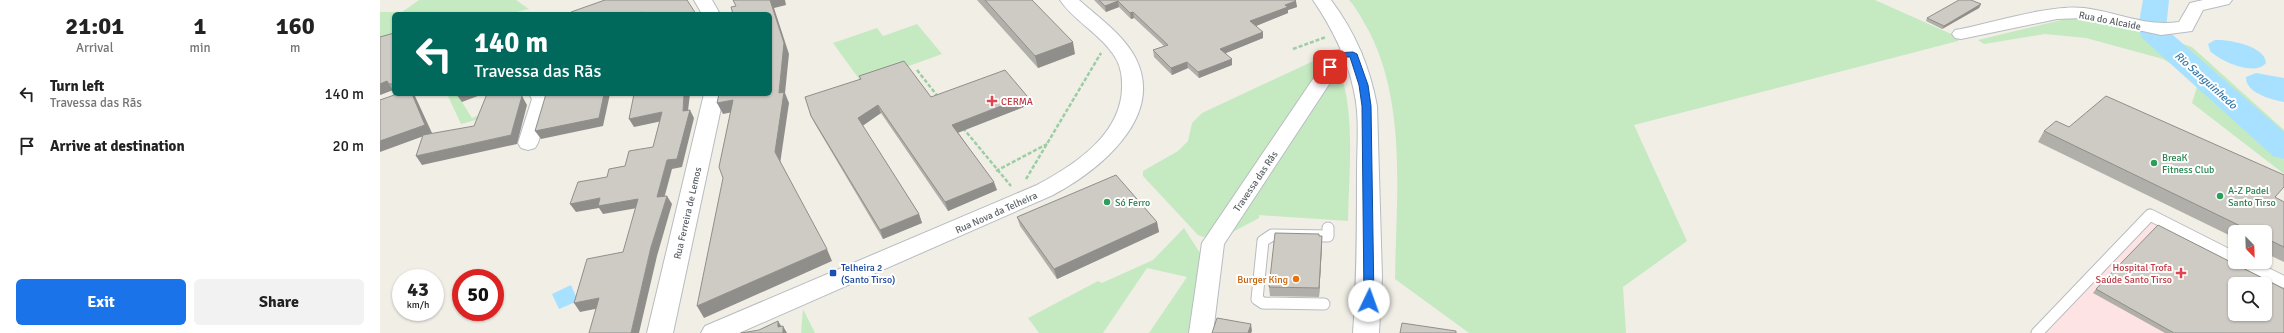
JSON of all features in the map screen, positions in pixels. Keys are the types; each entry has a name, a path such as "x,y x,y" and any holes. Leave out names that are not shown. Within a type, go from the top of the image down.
{"street":[{"path":"703,0 710,12"},
{"name":"Rua Nova da Telheira","path":"710,333 1014,200 1045,190 1077,171 1100,152 1124,121 1131,104 1131,74 1125,58 1115,45 1068,0"},
{"path":"1322,0 1336,18 1353,54 1364,85 1367,106 1370,277 1366,333"},
{"name":"Rua do Alcaide","path":"1962,34 2057,14 2083,13 2161,30 2186,27 2196,7 2224,0"},
{"name":"Travessa das Rãs","path":"1201,333 1214,243 1339,55 1353,54"},
{"path":"528,143 542,99 540,96"},
{"name":"Rua Ferreira de Lemos","path":"667,328 714,96"}],"lane":[{"path":"2037,333 2150,215 2228,254"},
{"path":"1324,304 1263,303 1257,299 1263,241 1272,235 1328,236 1328,228"},
{"path":"2258,269 2284,282"}],"path":[{"path":"1293,49 1328,36"},
{"path":"959,123 996,170 1014,200 1104,49"},
{"path":"917,70 940,99"},
{"path":"996,170 1047,144"}],"shaded area":[{"name":"Hospital Trofa Saúde Santo Tirso","path":"2153,221 2228,258 2228,269 2250,269 2266,277 2228,277 2228,321 2272,321 2272,280 2284,286 2284,333 2046,333"}],"green space":[{"path":"419,0 516,0 529,9 516,12 402,12"},
{"path":"1349,0 1875,0 1960,38 1958,41 1634,125 1687,241 1623,287 1626,333 1469,333 1395,279 1397,154 1390,92 1382,62 1370,33"},
{"path":"380,12 392,12 392,44 380,47"},
{"path":"2078,16 2143,30 2192,47 2284,130 2284,174 2192,103 2199,80 2163,59 2086,38 2045,34 1984,44 1978,40"},
{"path":"917,24 942,54 862,83 833,43 877,28 883,36"},
{"path":"1322,57 1327,60 1211,235 1203,237 1198,235 1143,176 1143,171 1178,151 1188,141 1192,123 1202,113"},
{"path":"1338,64 1344,83 1349,121 1350,161 1348,221 1259,215 1259,218 1227,235"},
{"path":"448,96 461,96 462,102 472,118 492,110 494,115 461,124"},
{"path":"1184,228 1200,253 1192,333 1149,333 1187,277 1147,268 1103,333 1039,333 1028,318 1098,281 1102,283 1153,260"},
{"path":"803,309 815,333 801,333"}],"water":[{"path":"2215,40 2237,42 2253,48 2260,52 2266,63 2261,67 2246,68 2229,63 2210,51 2208,44"},
{"path":"2256,73 2284,78 2284,102 2260,95 2250,87 2247,83 2246,77"},
{"path":"571,285 578,301 559,309 552,294"}],"building":[{"path":"605,0 687,0 695,12 642,12 571,12"},
{"path":"733,0 770,0 784,43 779,93 784,92 775,152 827,249 697,306 723,178 719,167 733,100 717,103 719,96 772,96 772,12 732,12 731,7 736,6"},
{"path":"985,0 1032,0 1073,42 1035,56"},
{"path":"1099,0 1296,1 1285,5 1288,7 1250,21 1263,32 1220,49 1232,59 1198,72 1187,62 1171,68 1153,50 1168,45 1133,12 1130,13 1118,1 1105,6"},
{"path":"1959,0 1971,0 1981,4 1944,26 1927,18"},
{"path":"392,34 392,84 389,84 387,81 380,84 380,37"},
{"path":"904,61 931,97 1005,70 1027,96 952,125 994,182 945,202 878,105 858,118 919,214 880,230 811,116 805,97 861,79 859,76"},
{"path":"392,96 413,96 425,125 380,141 380,100"},
{"path":"486,96 522,96 511,135 416,156 423,135 474,126"},
{"path":"545,96 604,96 599,118 535,131"},
{"path":"634,96 684,96 683,111 690,110 677,159 667,160 657,197 667,196 651,247 631,333 589,333 599,298 574,303 587,259 623,252 638,199 598,206 600,198 570,204 578,182 607,177 609,169 625,166 629,151 653,147 662,112 629,119"},
{"path":"2106,96 2284,175 2284,187 2275,197 2284,202 2284,247 2272,241 2272,225 2239,225 2044,131 2056,121 2069,127"},
{"path":"1116,175 1157,222 1054,269 1017,217"},
{"name":"Hospital Trofa Saúde Santo Tirso","path":"2158,225 2228,261 2228,269 2245,269 2260,277 2228,277 2228,321 2272,321 2272,283 2284,289 2284,333 2174,333 2096,289"},
{"name":"Burger King","path":"1275,233 1319,234 1319,236 1322,236 1319,288 1269,287"},
{"path":"1217,318 1251,324 1248,333 1212,333"},
{"path":"778,321 778,327 783,326 783,333 741,333 759,330"},
{"path":"1402,323 1456,331 1456,333 1400,333"}],"waterway":[{"name":"Rio Sanguinhedo","path":"2156,0 2152,32 2284,149"}],"place":[{"name":"CERMA","path":"992,101"},
{"name":"BreaK Fitness Club","path":"2154,163"},
{"name":"A-Z Padel Santo Tirso","path":"2220,196"},
{"name":"Só Ferro","path":"1107,202"},
{"name":"Telheira 2 (Santo Tirso)","path":"833,273"},
{"name":"Hospital Trofa Saúde Santo Tirso","path":"2181,273"},
{"name":"Burger King","path":"1296,279"}],"route":[{"path":"1330,67 1339,55 1353,54 1364,85 1367,106 1370,277 1369,301"}]}
